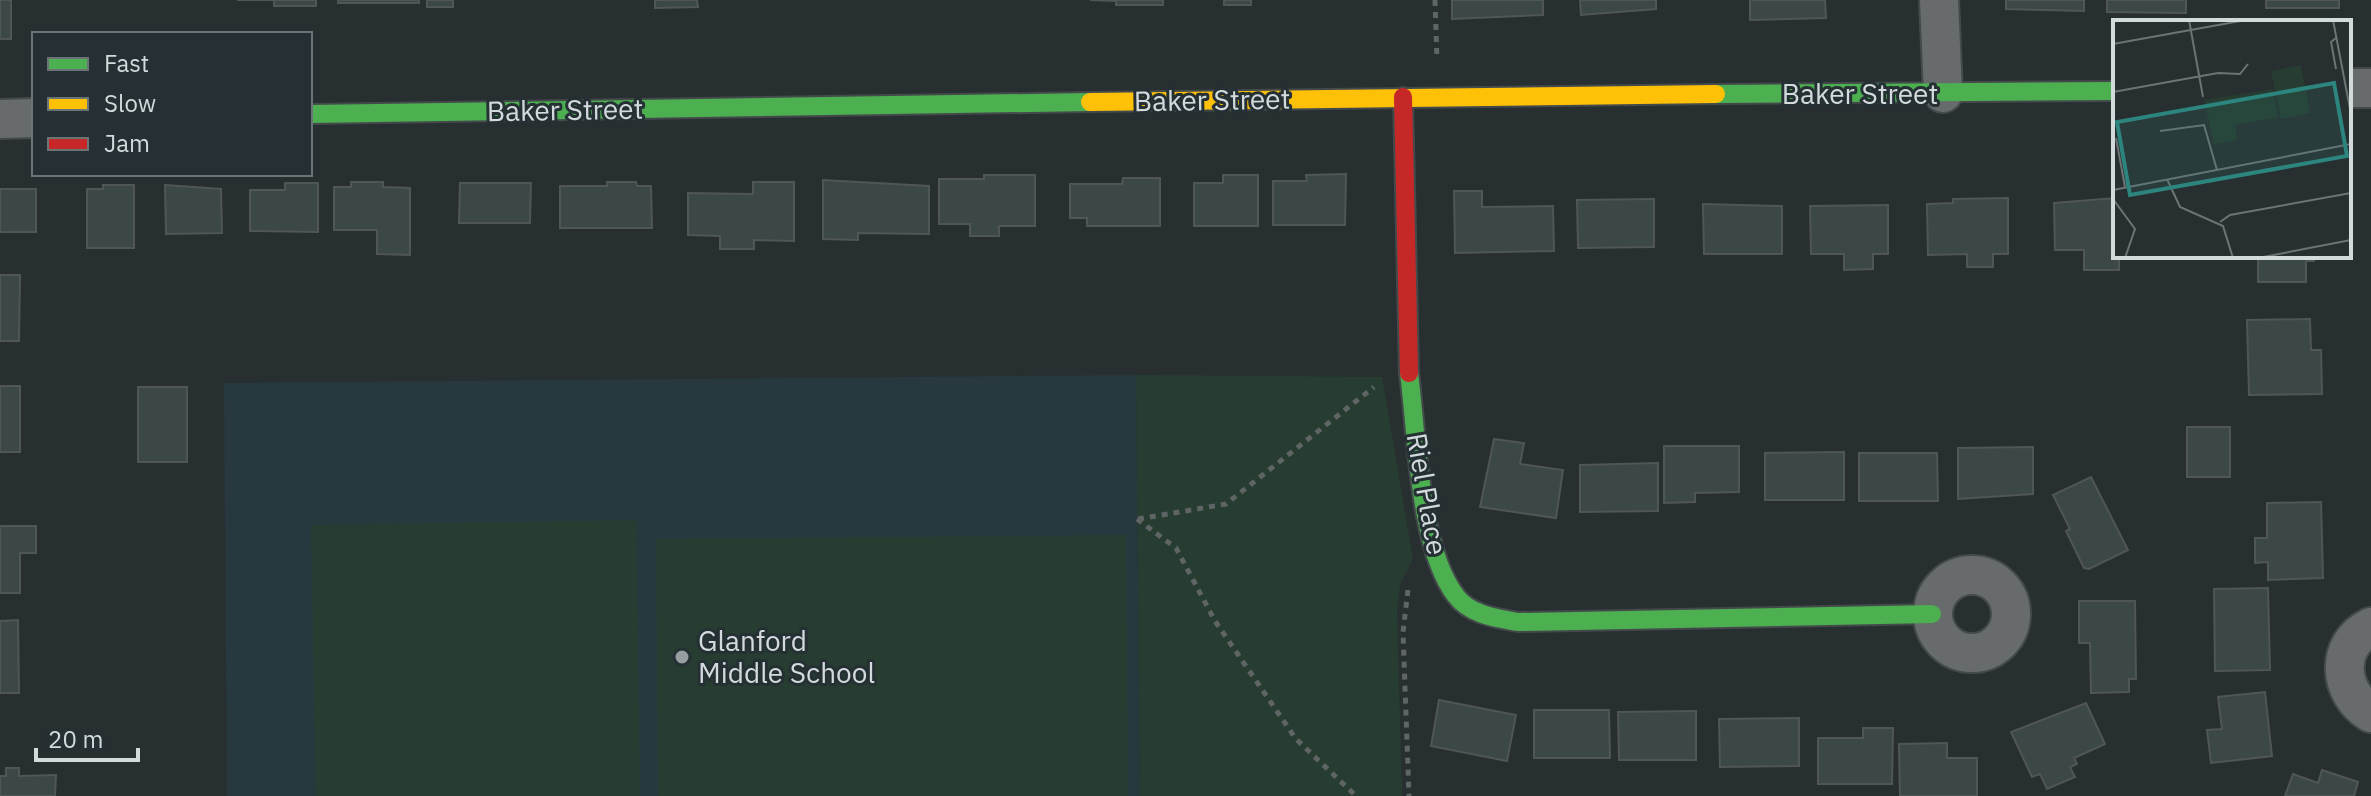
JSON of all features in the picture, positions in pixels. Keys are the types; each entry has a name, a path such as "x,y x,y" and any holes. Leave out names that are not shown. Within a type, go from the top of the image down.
{"street":[{"path":"1939,0 1943,93"},
{"name":"Baker Street","path":"312,114 1403,97 2113,91"},
{"name":"Riel Place","path":"1403,97 1408,365 1432,551 1457,598 1485,616 1518,622 1932,614"},
{"path":"0,119 32,118"},
{"path":"2371,627 2361,632 2347,651 2344,674 2351,696 2371,713"}],"path":[{"path":"1435,0 1438,97"},
{"path":"1356,796 1296,739 1215,621 1176,548 1137,519 1226,504 1359,397 1408,365"},
{"path":"1409,796 1404,605 1411,575 1432,551"}],"shaded area":[{"name":"Glanford Middle School","path":"1136,375 1140,796 227,796 224,383"}],"green space":[{"path":"1136,375 1382,377 1413,559 1400,585 1397,611 1402,796 1140,796"},
{"path":"636,520 640,796 316,796 311,525"},
{"path":"1126,535 1128,796 658,796 656,539"}],"building":[{"path":"0,0 11,0 11,39 0,39"},
{"path":"274,0 316,0 316,6 274,6"},
{"path":"338,0 419,0 419,3 338,3"},
{"path":"427,0 453,0 453,7 427,7"},
{"path":"655,0 697,0 698,7 655,8"},
{"path":"1090,0 1163,0 1163,5 1116,5 1116,1"},
{"path":"1224,0 1251,0 1251,5 1224,5"},
{"path":"1452,0 1543,0 1543,15 1452,19"},
{"path":"1580,0 1656,0 1656,9 1581,15"},
{"path":"1750,0 1825,0 1826,18 1750,20"},
{"path":"2006,0 2084,0 2084,11 2006,9"},
{"path":"2107,0 2186,0 2186,13 2107,12"},
{"path":"2266,0 2339,0 2339,8 2266,8"},
{"path":"1346,174 1345,225 1273,225 1273,181 1307,181 1306,175"},
{"path":"984,175 1035,175 1035,226 999,226 999,236 970,236 970,224 939,224 939,179 984,179"},
{"path":"1223,175 1258,175 1258,226 1194,226 1194,183 1223,183"},
{"path":"1123,178 1160,178 1160,226 1087,226 1087,218 1070,218 1070,184 1122,184"},
{"path":"823,180 929,186 929,234 858,233 858,240 823,239"},
{"path":"351,182 383,182 383,187 410,188 410,255 377,254 377,230 334,230 334,187 351,187"},
{"path":"607,182 636,182 637,186 651,186 652,228 560,228 560,186 607,186"},
{"path":"753,182 794,182 794,241 754,240 754,249 720,249 720,236 688,235 688,193 753,194"},
{"path":"285,183 318,183 318,232 250,231 250,190 285,190"},
{"path":"460,183 531,183 530,223 459,223"},
{"path":"103,185 134,185 134,248 87,248 87,189 103,189"},
{"path":"165,185 221,189 222,233 166,234"},
{"path":"0,189 36,189 36,232 0,232"},
{"path":"1454,191 1482,191 1482,207 1553,206 1554,251 1455,253"},
{"path":"2008,198 2008,254 1993,254 1993,267 1967,267 1967,254 1928,255 1927,204 1953,203 1953,199"},
{"path":"2113,198 2113,258 2119,258 2119,270 2084,270 2084,250 2055,250 2054,203"},
{"path":"1654,199 1654,247 1578,248 1577,200"},
{"path":"1703,204 1782,206 1782,254 1704,254"},
{"path":"1888,205 1888,254 1873,254 1873,269 1844,270 1844,254 1811,254 1810,206"},
{"path":"2258,258 2314,258 2314,261 2306,261 2306,282 2258,282"},
{"path":"0,275 20,275 19,341 0,341"},
{"path":"2310,319 2311,350 2321,350 2322,394 2249,395 2247,320"},
{"path":"0,386 20,386 20,452 0,452"},
{"path":"138,387 187,387 187,462 138,462"},
{"path":"2187,427 2230,427 2230,477 2187,477"},
{"path":"1494,439 1524,443 1520,464 1563,470 1556,518 1480,507"},
{"path":"1664,446 1739,446 1739,492 1695,493 1695,502 1664,503"},
{"path":"2033,447 2033,494 1958,499 1958,448"},
{"path":"1844,452 1844,500 1765,500 1765,453"},
{"path":"1859,453 1937,453 1938,501 1859,501"},
{"path":"1658,463 1658,511 1580,512 1580,465"},
{"path":"2091,477 2128,550 2089,569 2084,568 2066,531 2070,529 2053,495"},
{"path":"2321,502 2323,578 2268,580 2268,562 2255,563 2255,538 2267,538 2267,503"},
{"path":"0,526 36,526 36,553 20,553 20,593 0,593"},
{"path":"2268,588 2270,670 2215,671 2214,589"},
{"path":"2079,601 2135,601 2136,679 2129,679 2129,692 2091,693 2090,643 2079,643"},
{"path":"18,620 19,693 0,693 0,621"},
{"path":"2265,692 2272,756 2211,763 2207,730 2222,729 2218,697"},
{"path":"1439,700 1516,715 1507,761 1431,746"},
{"path":"2086,703 2105,744 2074,758 2077,764 2070,767 2075,777 2047,789 2040,774 2032,777 2011,732"},
{"path":"1534,710 1609,710 1610,758 1534,758"},
{"path":"1696,711 1696,760 1619,760 1618,712"},
{"path":"1799,718 1799,766 1720,767 1719,719"},
{"path":"1863,728 1893,728 1892,784 1818,784 1818,738 1863,738"},
{"path":"1947,743 1947,758 1977,758 1977,796 1900,796 1899,744"},
{"path":"6,768 19,768 19,776 56,775 55,796 0,796 0,776 6,776"},
{"path":"2322,770 2358,782 2354,796 2285,796 2293,774 2318,783"}],"traffic: fast":[{"path":"1716,94 2113,91"},
{"path":"312,114 1090,102"},
{"path":"1409,373 1422,490 1434,550 1456,596 1476,612 1518,622 1932,614"}],"traffic: slow":[{"path":"1090,102 1716,94"}],"traffic: jam":[{"path":"1403,97 1409,373"}],"place":[{"name":"Glanford Middle School","path":"682,657"}]}
